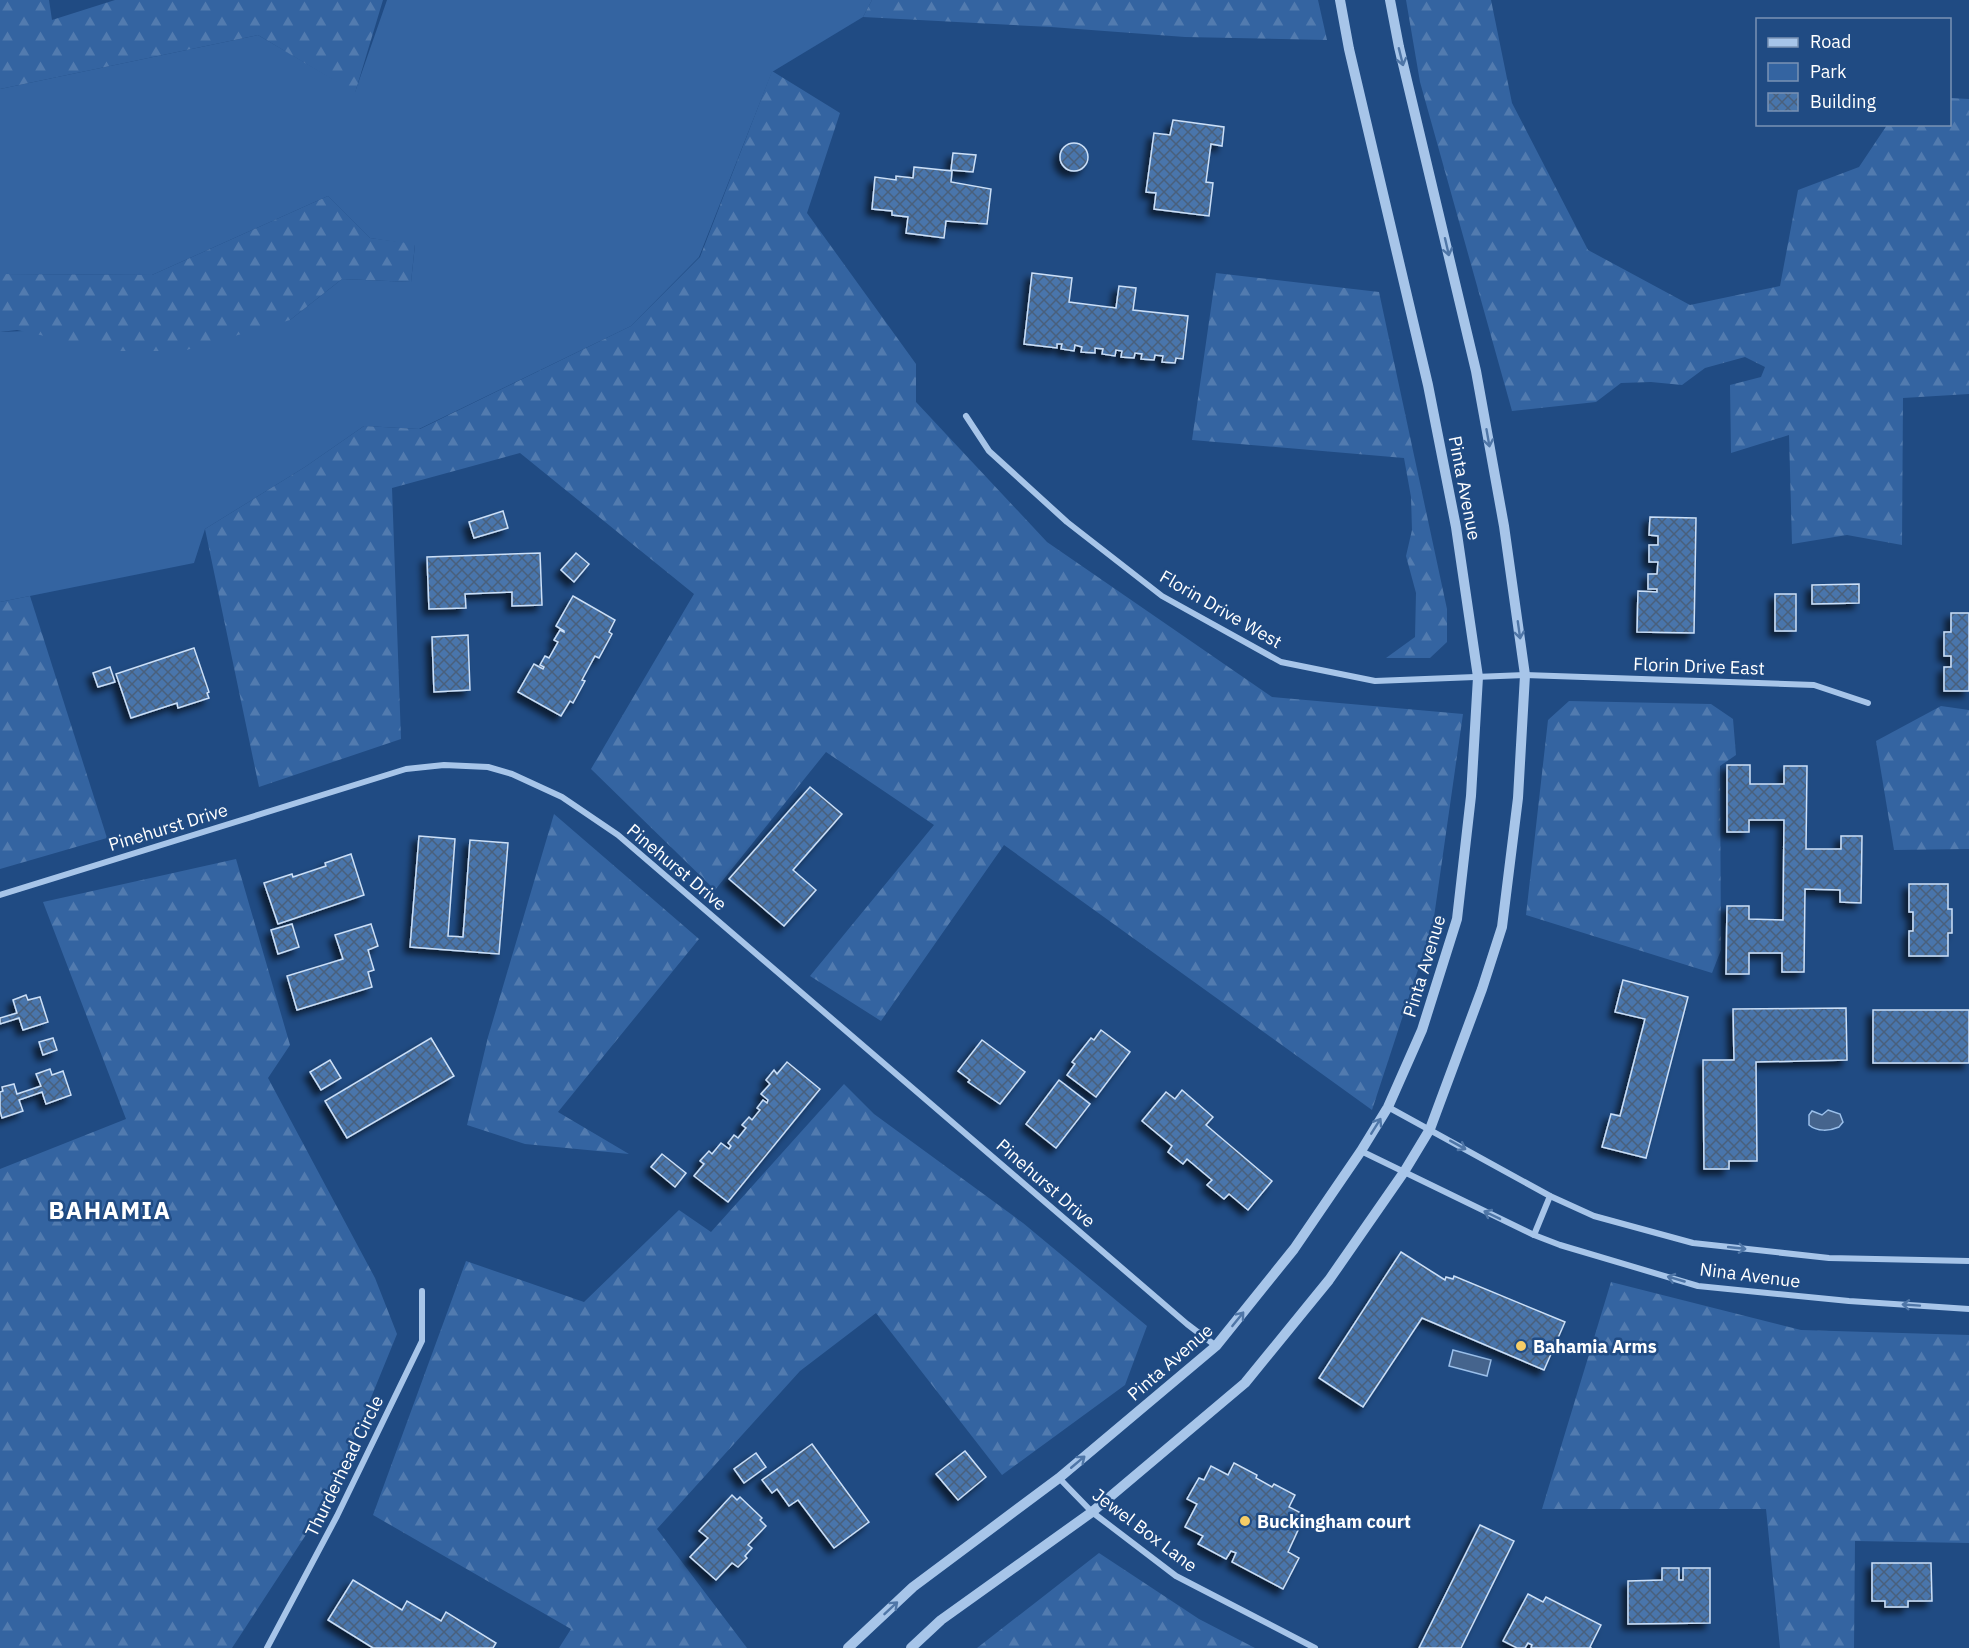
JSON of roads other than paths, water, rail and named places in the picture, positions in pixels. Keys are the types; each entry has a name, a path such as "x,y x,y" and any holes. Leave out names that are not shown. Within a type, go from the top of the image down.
{"street":[{"name":"Pinta Avenue","path":"848,1648 913,1587 1059,1478 1216,1346 1294,1249 1388,1107 1422,1030 1457,919 1471,796 1478,677 1456,527 1430,396 1349,49 1340,0"},
{"name":"Pinta Avenue","path":"911,1648 941,1620 1092,1512 1245,1383 1329,1280 1404,1172 1430,1129 1482,989 1502,927 1518,798 1525,675 1504,526 1476,371 1399,48 1390,0"},
{"name":"Florin Drive West","path":"966,416 990,451 1067,522 1162,596 1281,662 1375,681 1525,675"},
{"name":"Florin Drive East","path":"1525,675 1814,685 1868,703"},
{"name":"Pinehurst Drive","path":"0,895 406,769 444,765 488,767 512,774 562,797 618,835 1152,1294 1216,1346"},
{"name":"Nina Avenue","path":"1388,1107 1551,1196 1594,1216 1693,1243 1829,1258 1969,1261"},
{"name":"Nina Avenue","path":"1361,1151 1534,1235 1560,1245 1698,1286 1969,1310"},
{"path":"1534,1235 1551,1196"},
{"name":"Thurderhead Circle","path":"267,1648 337,1516 422,1341 422,1291"},
{"name":"Jewel Box Lane","path":"1059,1478 1092,1512 1176,1576 1315,1648"}],"place":[{"name":"Bahamia Arms","path":"1521,1346"},
{"name":"Buckingham court","path":"1245,1521"}],"district":[{"name":"BAHAMIA","path":"110,1210"}]}
